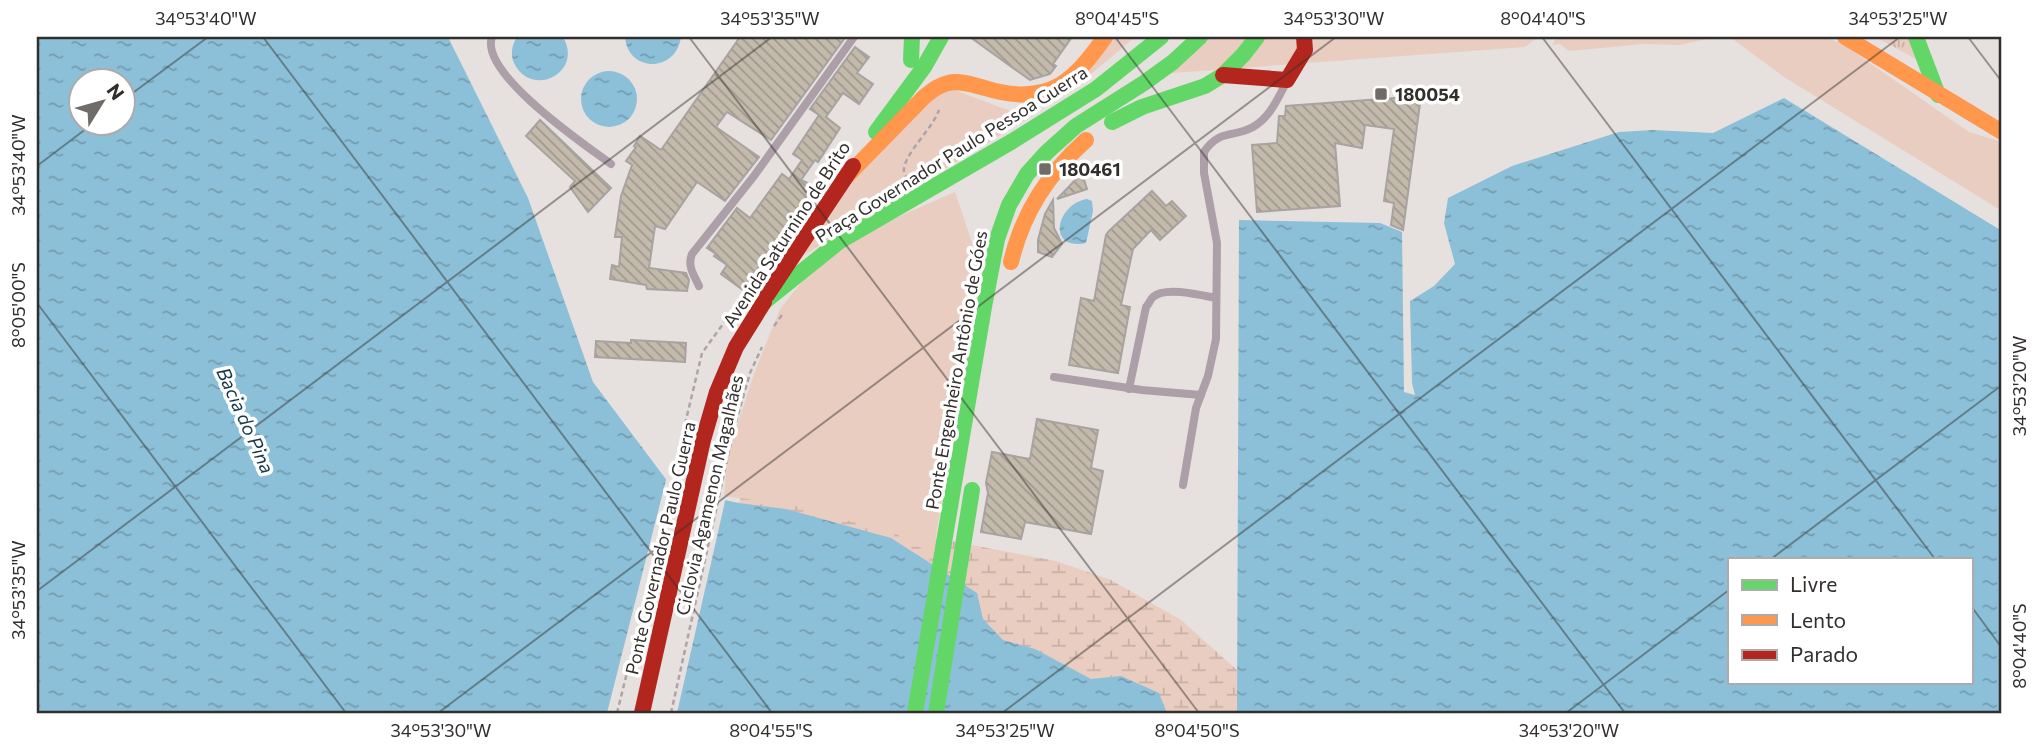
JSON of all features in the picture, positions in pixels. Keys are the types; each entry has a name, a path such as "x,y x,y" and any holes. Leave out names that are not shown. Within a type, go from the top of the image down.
{"main road":[{"path":"911,60 912,37"},
{"name":"Avenida Saturnino de Brito","path":"896,102 911,60 923,37"},
{"name":"Avenida Saturnino de Brito","path":"717,392 736,347 762,304 942,37"},
{"path":"844,179 924,99 947,83 967,83 1000,93 1024,96 1041,93 1072,78 1105,37"},
{"name":"Praça Governador Paulo Pessoa Guerra","path":"762,304 840,241 1011,142 1096,89 1161,37"},
{"name":"Ponte Engenheiro Antônio de Góes","path":"915,713 984,307 997,239 1009,205 1027,174 1046,152 1076,126 1173,62 1200,37"},
{"path":"1112,122 1142,107 1205,86 1223,75 1257,37"},
{"path":"1223,75 1287,80 1306,50 1304,37"},
{"path":"1845,37 2002,132"},
{"path":"1916,37 1938,95"},
{"path":"1112,122 1122,110 1167,74 1173,62"},
{"name":"Ponte Engenheiro Antônio de Góes","path":"1007,278 1015,242 1032,202 1061,163 1084,141 1112,122"},
{"name":"Ponte Governador Paulo Guerra","path":"642,713 703,440 717,392"},
{"name":"Ponte Engenheiro Antônio de Góes","path":"936,713 974,478"}],"lane":[{"path":"492,37 490,46 493,54 512,84 556,123 611,164"},
{"path":"699,286 690,267 692,254 754,176 853,37"},
{"path":"1183,485 1196,408 1208,376 1216,338 1217,243 1204,173 1205,152 1216,138 1252,128 1273,109 1287,80"},
{"path":"1129,388 1146,307 1154,297 1162,292 1176,292 1216,298"},
{"path":"1054,377 1200,395"}],"path":[{"path":"910,186 903,169 938,113 944,85"},
{"path":"773,327 786,309"},
{"name":"Ciclovia Agamenon Magalhães","path":"671,713 734,429 750,373 766,337"}],"green space":[{"path":"1112,37 1135,37 1079,84"},
{"path":"1204,37 1538,37 1525,47 1172,73"},
{"path":"1557,37 1715,37 1680,45 1644,44 1569,51 1560,44 1552,45"},
{"path":"1730,37 1823,37 1841,43 1969,132 2002,142 2002,211 1784,77"},
{"path":"1875,37 1908,37 1916,59"},
{"path":"939,84 1031,116 796,260 863,164"},
{"path":"955,192 979,264 933,555 896,534 792,505 724,496 728,454 755,371 780,309 805,278 866,231"},
{"path":"755,450 913,534 1056,561 1111,580 1181,620 1237,670 1237,713 927,713 674,490 739,503"}],"water":[{"name":"Bacia do Pina","path":"37,37 448,37 528,198 593,382 674,490 786,509 891,538 977,593 983,619 1003,640 1035,649 1091,679 1121,676 1159,693 1167,713 37,713"},
{"path":"517,37 563,37 568,50 567,61 561,71 543,80 522,74 512,56"},
{"path":"625,37 681,37 671,57 652,64 634,57 628,49"},
{"path":"609,71 620,73 629,79 635,88 635,110 629,119 620,125 609,127 598,125 589,119 583,110 581,99 583,88 589,79 598,73"},
{"path":"1784,98 2002,231 2002,713 1237,713 1239,220 1380,223 1402,232 1404,392 1415,395 1412,383 1410,301 1434,286 1455,264 1444,223 1448,198 1512,166 1619,132 1653,130 1713,133"},
{"path":"1087,199 1092,201 1093,211 1086,243 1073,244 1065,240 1060,226 1068,209"}],"pier":[{"path":"667,476 676,487 726,497 677,713 607,713"}],"building":[{"path":"740,37 844,39 771,140 727,112 716,127 759,157 725,201 697,182 665,229 655,226 649,268 686,273 689,280 687,291 647,289 646,285 610,279 612,265 619,267 622,237 615,237 621,196 632,165 626,161 636,147 634,146 640,136 661,150"},
{"path":"970,37 1072,37 1053,64 1056,66 1050,74 1030,80"},
{"path":"855,47 869,57 857,73 873,84 859,104 843,93 826,117 840,128 818,162 815,160 801,180 814,186 743,290 721,274 727,265 707,248 737,208 750,218 782,174 789,179 802,160 793,154 819,115 810,109"},
{"path":"1421,96 1403,230 1391,225 1394,203 1384,201 1394,129 1365,125 1362,148 1335,143 1340,206 1257,212 1252,145 1277,143 1279,116 1285,116 1286,106"},
{"path":"540,120 611,188 588,212 570,187 575,181 526,136"},
{"path":"1082,173 1087,189 1057,199"},
{"path":"1152,191 1166,206 1172,201 1186,216 1160,240 1151,230 1133,249 1121,305 1130,307 1118,373 1069,365 1081,298 1094,301 1106,235"},
{"path":"1053,200 1054,228 1062,244 1052,257 1038,252 1038,240 1045,214"},
{"path":"631,340 686,343 685,362 595,357 596,341 631,343"},
{"path":"1037,419 1098,430 1091,468 1103,471 1091,534 1025,522 1021,539 981,532 992,452 1030,459"}],"traffic: fast":[{"path":"911,60 912,37"},
{"path":"876,132 924,67 941,37"},
{"path":"764,302 840,241 1011,142 1096,89 1161,37"},
{"path":"915,713 984,307 997,239 1009,205 1027,174 1076,126 1144,83 1173,62 1200,37"},
{"path":"1112,122 1142,107 1205,86 1223,75 1257,37"},
{"path":"1916,37 1938,95"},
{"path":"936,713 972,490"}],"traffic: slow":[{"path":"844,179 924,97 938,87 957,82 1014,94 1042,92 1060,85 1073,75 1105,37"},
{"path":"1845,37 2002,132"},
{"path":"1011,262 1022,227 1039,195 1060,166 1086,140"}],"traffic: jam":[{"path":"1223,75 1287,80 1305,50 1304,37"},
{"path":"767,295 853,166"},
{"path":"642,713 703,440 717,392 736,347 764,302"}],"place":[{"name":"180054","path":"1381,94"},
{"name":"180461","path":"1045,169"}]}
